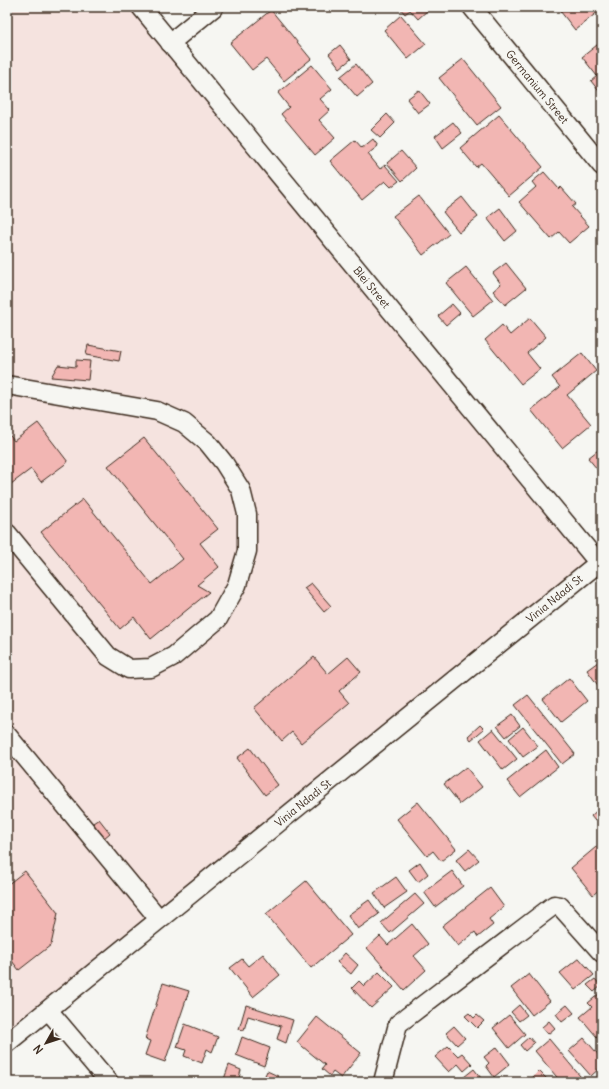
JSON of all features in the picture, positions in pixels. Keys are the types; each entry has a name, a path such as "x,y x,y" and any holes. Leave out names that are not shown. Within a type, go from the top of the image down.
{"street":[{"name":"Blei Street","path":"141,7 601,564"},
{"path":"170,43 214,7"},
{"name":"Germanium Street","path":"472,7 602,166"},
{"path":"7,385 157,411 184,423 208,443 224,463 241,490 247,514 247,551 237,585 218,619 174,656 151,668 129,669 108,656 7,533"},
{"name":"Vinia Ndadi St","path":"7,1043 601,564"},
{"path":"7,735 159,919"},
{"path":"383,1082 398,1024 554,905 560,906 602,953"},
{"path":"48,1010 109,1082"}],"shaded area":[{"path":"7,7 141,7 599,563 7,1043"}],"building":[{"path":"329,7 341,7 331,11"},
{"path":"399,7 425,7 428,10 418,19 410,10 405,14"},
{"path":"544,7 553,7 548,12"},
{"path":"557,7 596,7 599,11 575,30"},
{"path":"271,10 311,59 284,81 266,59 252,70 230,43"},
{"path":"401,15 426,44 408,59 384,30"},
{"path":"602,41 602,95 591,81 597,76 582,57"},
{"path":"340,45 351,59 340,68 329,54"},
{"path":"463,59 501,106 477,125 439,78"},
{"path":"356,64 372,84 357,97 340,77"},
{"path":"312,65 332,89 320,99 330,110 319,120 335,138 315,155 281,114 289,107 278,93"},
{"path":"419,90 430,104 418,113 407,99"},
{"path":"387,114 395,123 380,138 371,130"},
{"path":"499,115 543,167 509,196 481,163 476,167 460,148"},
{"path":"453,122 462,133 443,148 435,136"},
{"path":"373,139 378,146 368,154 380,169 385,165 399,181 391,187 385,181 362,200 330,161 355,140 362,148"},
{"path":"401,151 416,168 402,181 387,163"},
{"path":"544,172 559,189 561,187 576,204 572,207 589,226 569,243 559,232 551,239 519,202 536,187 532,182"},
{"path":"419,196 449,234 423,255 393,216"},
{"path":"462,197 478,217 459,232 443,212"},
{"path":"500,208 517,231 505,241 487,218"},
{"path":"506,263 526,288 505,305 493,291 501,284 493,273"},
{"path":"466,267 493,300 473,316 446,283"},
{"path":"452,304 460,313 446,325 438,316"},
{"path":"530,318 546,337 527,353 540,369 521,384 485,340 502,325 510,335"},
{"path":"88,345 121,351 119,361 86,355"},
{"path":"582,353 596,371 567,395 591,424 562,448 531,410 560,387 552,377"},
{"path":"76,360 90,361 88,380 51,377 58,365 76,367"},
{"path":"38,423 68,462 41,482 31,469 7,487 7,432 14,441"},
{"path":"144,438 218,529 200,543 219,567 197,585 209,592 151,639 134,617 120,629 41,532 83,499 152,584 183,559 108,466"},
{"path":"602,447 602,475 588,458"},
{"path":"311,583 331,606 324,612 304,588"},
{"path":"314,657 328,674 348,657 361,672 339,691 349,703 301,743 292,732 282,741 254,708"},
{"path":"602,659 602,691 587,670"},
{"path":"569,678 587,701 561,722 543,699"},
{"path":"528,695 575,754 562,764 515,705"},
{"path":"512,715 520,726 506,737 497,726"},
{"path":"480,725 484,729 471,740 468,736"},
{"path":"523,727 538,746 523,757 509,739"},
{"path":"493,729 517,759 503,770 480,740"},
{"path":"250,748 278,785 265,795 237,758"},
{"path":"546,750 558,767 520,797 507,781"},
{"path":"466,767 482,787 460,804 444,784"},
{"path":"418,802 456,849 441,861 433,851 427,856 397,819"},
{"path":"602,806 602,816 595,821 591,816"},
{"path":"99,819 110,833 104,838 93,823"},
{"path":"602,842 602,887 593,895 571,868"},
{"path":"469,849 479,860 465,871 456,860"},
{"path":"420,862 428,874 418,882 409,870"},
{"path":"25,871 58,913 51,945 19,970 12,961 7,964 7,885"},
{"path":"452,871 463,886 435,907 424,892"},
{"path":"396,877 407,892 384,908 374,893"},
{"path":"306,881 351,935 311,968 266,914"},
{"path":"490,888 504,907 489,919 493,925 478,937 475,932 458,946 442,926"},
{"path":"415,894 424,904 390,933 381,923"},
{"path":"369,900 379,914 358,929 348,915"},
{"path":"412,924 428,944 414,956 426,970 404,990 367,948 380,936 388,945"},
{"path":"345,953 358,965 351,974 337,962"},
{"path":"263,954 280,975 253,997 230,968 242,959 248,966"},
{"path":"579,958 594,975 575,990 560,973"},
{"path":"379,972 394,987 371,1008 352,988 359,981 364,986"},
{"path":"529,974 550,1001 532,1015 511,988"},
{"path":"595,979 601,986 594,992 587,985"},
{"path":"163,983 189,991 165,1062 145,1055 150,1041 145,1039"},
{"path":"600,993 602,996 602,1043 580,1017 592,1007 588,1003"},
{"path":"246,1005 293,1020 286,1043 277,1039 281,1026 248,1016 244,1030 239,1029"},
{"path":"519,1005 527,1015 519,1021 511,1012"},
{"path":"567,1005 574,1013 562,1022 556,1014"},
{"path":"469,1013 474,1018 477,1015 484,1021 477,1028 465,1016"},
{"path":"509,1015 525,1034 509,1048 493,1028"},
{"path":"317,1017 361,1053 341,1078 333,1072 330,1076 322,1069 325,1065 297,1042"},
{"path":"549,1021 555,1028 548,1034 542,1027"},
{"path":"185,1024 218,1037 212,1052 207,1049 202,1063 184,1056 186,1050 177,1047"},
{"path":"454,1026 465,1038 457,1045 446,1033"},
{"path":"242,1037 270,1048 264,1066 236,1055"},
{"path":"529,1037 534,1043 525,1051 520,1045"},
{"path":"584,1038 602,1059 602,1066 591,1076 569,1051"},
{"path":"549,1039 585,1082 561,1082 535,1051"},
{"path":"448,1046 458,1056 462,1053 472,1064 464,1071 458,1064 449,1072 435,1057"},
{"path":"497,1047 510,1064 494,1077 486,1066 489,1063 484,1057"},
{"path":"229,1065 241,1070 238,1082 223,1082"},
{"path":"474,1069 484,1082 459,1081"},
{"path":"267,1071 278,1076 275,1082 262,1082"},
{"path":"539,1071 550,1082 528,1082"},
{"path":"71,1077 75,1082 65,1082"},
{"path":"499,1077 504,1082 495,1082"}]}
